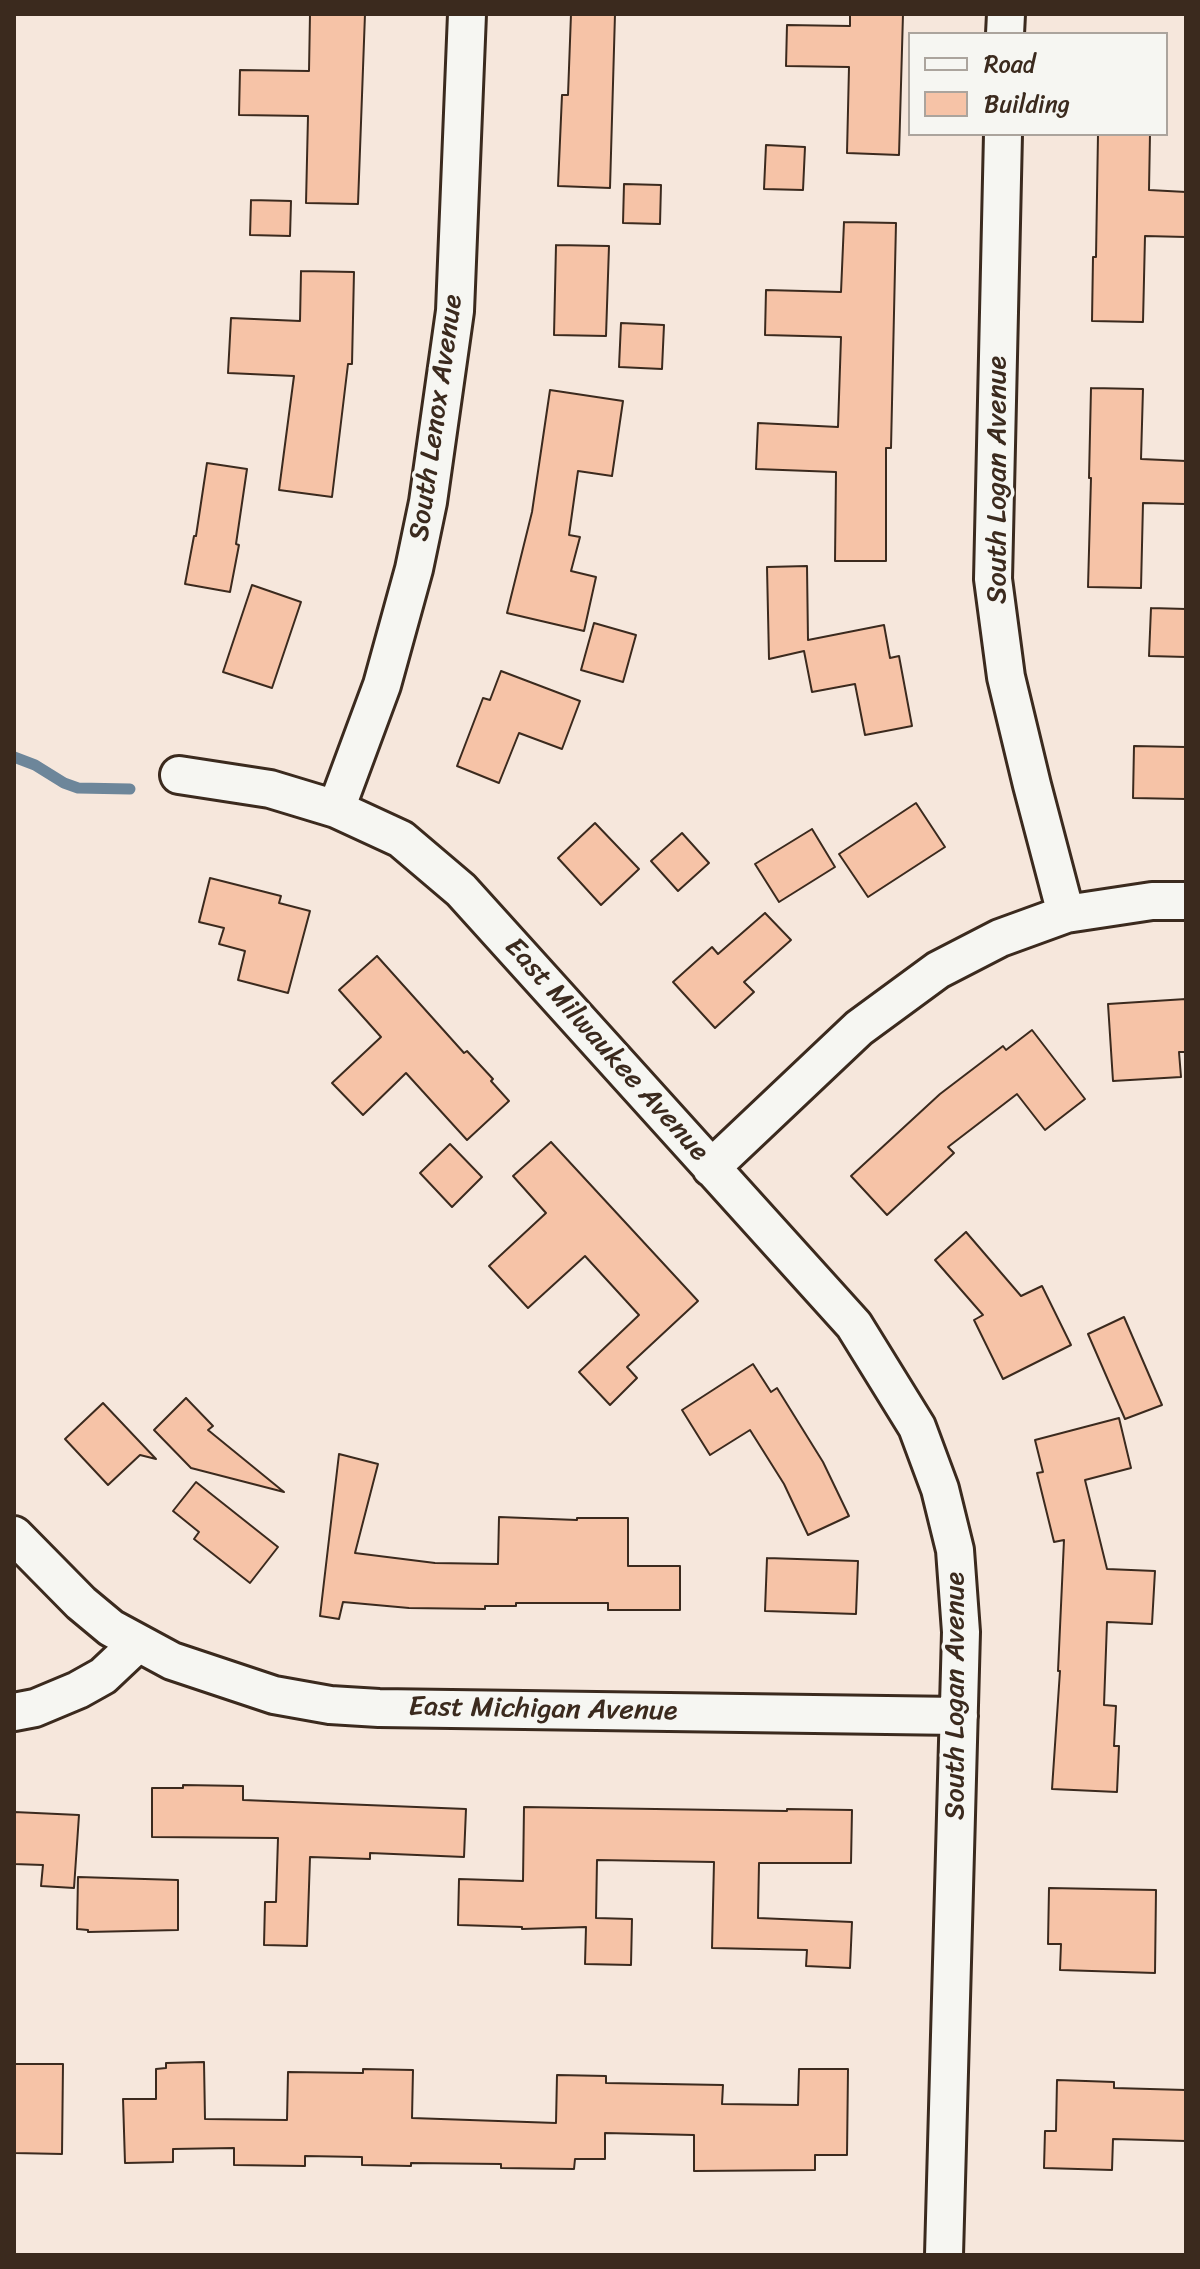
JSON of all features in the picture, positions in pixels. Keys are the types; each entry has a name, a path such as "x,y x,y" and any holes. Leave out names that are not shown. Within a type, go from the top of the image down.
{"street":[{"name":"South Lenox Avenue","path":"336,809 382,685 414,569 428,502 455,311 467,14"},
{"name":"South Logan Avenue","path":"1003,136 993,579 1006,677 1066,914"},
{"name":"East Milwaukee Avenue","path":"179,775 270,789 336,809 401,839 461,890 711,1168 859,1028 938,970 1000,938 1066,914 1152,901 1186,901"},
{"name":"South Logan Avenue","path":"711,1168 854,1325 917,1427 940,1489 955,1550 961,1632 944,2255"},
{"name":"East Michigan Avenue","path":"14,1535 81,1603 111,1628 172,1661 274,1695 330,1705 452,1710 959,1716"},
{"path":"14,1712 35,1708 78,1690 103,1676 138,1643"}],"building":[{"path":"310,14 365,14 358,204 306,203 308,116 239,115 240,70 309,71"},
{"path":"571,14 615,14 610,188 558,186 562,95 568,95"},
{"path":"850,14 903,14 899,155 847,153 849,67 786,66 787,25 850,26"},
{"path":"1098,136 1150,136 1149,190 1186,192 1186,237 1145,236 1143,322 1092,321 1093,257 1096,257"},
{"path":"766,145 805,147 803,190 764,189"},
{"path":"624,184 661,185 660,224 623,223"},
{"path":"251,200 291,201 290,236 250,235"},
{"path":"844,222 896,223 891,448 886,448 886,561 835,561 836,472 756,469 758,423 838,427 841,337 765,335 766,290 841,292"},
{"path":"556,245 609,246 606,336 554,335"},
{"path":"301,271 354,272 352,364 348,364 332,497 279,490 294,376 228,373 231,318 300,321"},
{"path":"621,323 664,325 662,369 619,367"},
{"path":"1091,388 1143,389 1141,459 1186,461 1186,504 1143,503 1141,588 1088,587"},
{"path":"550,390 623,401 612,476 578,471 569,535 580,537 571,571 596,577 584,631 507,613 532,512"},
{"path":"207,463 247,469 236,544 239,545 230,592 185,584"},
{"path":"807,566 808,640 884,625 890,658 899,656 912,726 865,735 855,684 812,692 804,651 769,659 767,567"},
{"path":"252,585 301,602 272,688 223,672"},
{"path":"1151,608 1186,609 1186,657 1149,656"},
{"path":"594,623 636,635 623,682 581,670"},
{"path":"501,671 580,701 562,749 519,733 499,783 457,766 483,698 490,700"},
{"path":"1134,746 1186,747 1186,799 1133,798"},
{"path":"916,803 945,847 868,897 839,854"},
{"path":"595,823 639,869 601,905 558,858"},
{"path":"812,829 835,867 779,902 755,864"},
{"path":"682,833 709,863 678,891 651,861"},
{"path":"210,878 281,896 279,903 310,911 288,993 238,980 245,951 219,944 224,928 199,922"},
{"path":"765,913 791,940 744,982 754,992 715,1028 673,982 712,947 718,954"},
{"path":"377,956 464,1053 467,1051 493,1079 491,1081 509,1101 467,1140 406,1073 363,1115 332,1083 381,1037 339,990"},
{"path":"1186,999 1186,1052 1179,1052 1181,1077 1113,1081 1108,1004"},
{"path":"1032,1030 1085,1099 1045,1130 1017,1094 948,1147 954,1153 887,1215 851,1176 940,1094 1003,1046 1006,1050"},
{"path":"551,1142 698,1301 627,1367 637,1378 610,1405 579,1372 639,1315 585,1256 528,1308 489,1266 546,1213 513,1176"},
{"path":"450,1144 482,1177 452,1207 420,1173"},
{"path":"966,1232 1021,1296 1042,1286 1071,1345 1003,1379 974,1320 983,1315 935,1260"},
{"path":"1124,1317 1162,1405 1125,1419 1088,1334"},
{"path":"753,1364 771,1392 777,1388 823,1462 849,1516 808,1535 784,1484 750,1430 710,1455 682,1410"},
{"path":"186,1398 213,1426 208,1430 284,1492 191,1468 154,1430"},
{"path":"103,1403 156,1459 140,1455 108,1485 65,1439"},
{"path":"1119,1418 1131,1468 1085,1480 1107,1569 1155,1571 1152,1624 1107,1622 1104,1705 1116,1706 1114,1746 1119,1746 1117,1792 1052,1789 1064,1540 1054,1542 1037,1473 1043,1472 1035,1440"},
{"path":"339,1454 378,1464 355,1553 435,1563 498,1564 499,1517 628,1518 628,1566 680,1566 680,1610 608,1610 608,1603 516,1603 516,1606 485,1606 485,1609 409,1608 343,1602 339,1619 320,1616"},
{"path":"196,1482 278,1547 250,1583 194,1539 199,1532 173,1511"},
{"path":"767,1558 858,1561 856,1614 765,1611"},
{"path":"183,1785 243,1786 243,1800 466,1809 464,1857 370,1853 370,1859 310,1857 307,1946 264,1945 265,1902 276,1902 278,1838 152,1837 152,1788 183,1788"},
{"path":"524,1807 852,1810 851,1863 759,1863 758,1918 852,1922 850,1968 806,1966 807,1950 712,1948 714,1862 597,1860 596,1918 632,1919 631,1965 585,1964 586,1927 522,1929 458,1925 459,1879 523,1881"},
{"path":"14,1812 79,1815 74,1888 41,1886 43,1865 14,1864"},
{"path":"78,1877 178,1880 178,1930 88,1932 77,1929"},
{"path":"1049,1888 1156,1890 1155,1973 1060,1970 1061,1944 1048,1944"},
{"path":"204,2062 205,2119 287,2120 288,2072 363,2073 363,2069 413,2070 412,2118 556,2123 557,2075 606,2076 606,2083 723,2085 722,2104 798,2105 799,2069 848,2069 847,2155 815,2155 815,2170 694,2171 694,2135 605,2133 605,2159 575,2159 574,2169 501,2168 501,2164 362,2165 362,2157 305,2156 305,2166 234,2165 234,2148 173,2149 173,2162 125,2163 123,2099 156,2099 156,2069 166,2068 166,2063"},
{"path":"14,2064 63,2064 62,2154 14,2153"},
{"path":"1057,2080 1114,2082 1114,2088 1186,2090 1186,2141 1113,2139 1112,2170 1044,2168 1045,2131 1056,2131"}],"waterway":[{"path":"14,757 78,788 130,789"}]}
